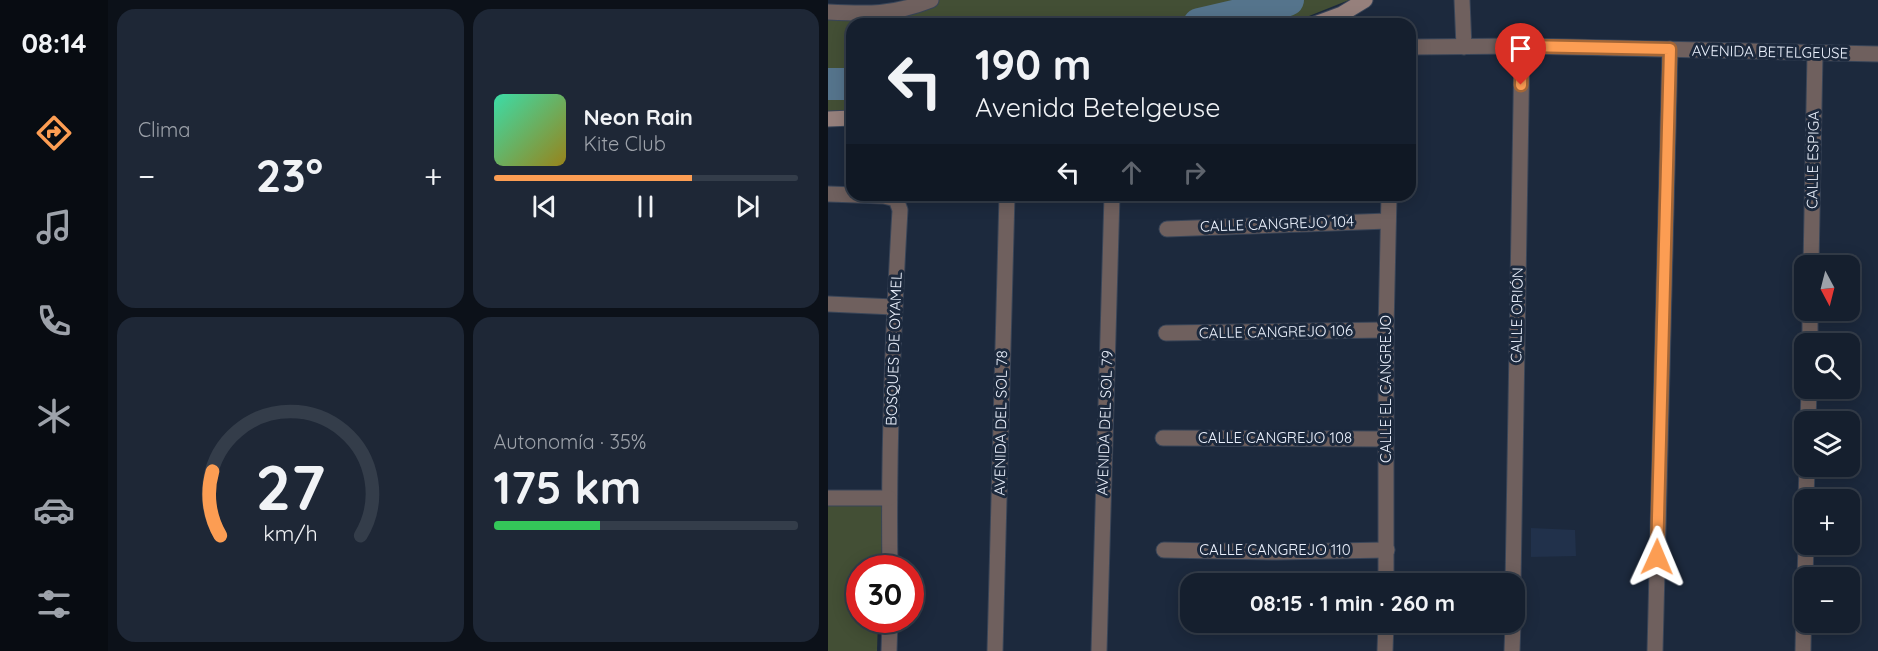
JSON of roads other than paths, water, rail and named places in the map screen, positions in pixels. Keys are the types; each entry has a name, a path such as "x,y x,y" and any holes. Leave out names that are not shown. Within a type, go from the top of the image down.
{"main road":[{"path":"1331,18 1365,0"},
{"path":"828,119 846,118"}],"street":[{"path":"828,12 885,13 910,4 931,0"},
{"path":"1462,0 1464,47"},
{"name":"AVENIDA BETELGEUSE","path":"1416,47 1522,46 1878,54"},
{"name":"CALLE ORIÓN","path":"1513,573 1522,46"},
{"path":"1654,651 1670,49"},
{"name":"CALLE ESPIGA","path":"1811,255 1815,54"},
{"name":"BOSQUES DE OYAMEL","path":"828,194 846,195"},
{"name":"BOSQUES DE OYAMEL","path":"890,555 894,308 900,210 897,201"},
{"name":"AVENIDA DEL SOL 78","path":"996,651 1007,201"},
{"name":"AVENIDA DEL SOL 79","path":"1099,651 1112,201"},
{"name":"CALLE EL CANGREJO","path":"1386,573 1386,330 1389,201"},
{"name":"CALLE CANGREJO 104","path":"1167,229 1388,220"},
{"path":"828,304 894,308"},
{"name":"CALLE CANGREJO 106","path":"1166,333 1386,330"},
{"name":"CALLE CANGREJO 108","path":"1163,438 1386,439"},
{"path":"828,498 889,498"},
{"name":"CALLE CANGREJO 110","path":"1164,550 1276,552 1387,550"},
{"path":"889,651 890,633"},
{"path":"1385,651 1386,633"},
{"path":"1512,651 1513,633"},
{"path":"1803,633 1803,651"}],"waterway":[{"path":"1225,18 1260,10 1288,0"},
{"path":"828,84 846,84"}]}
